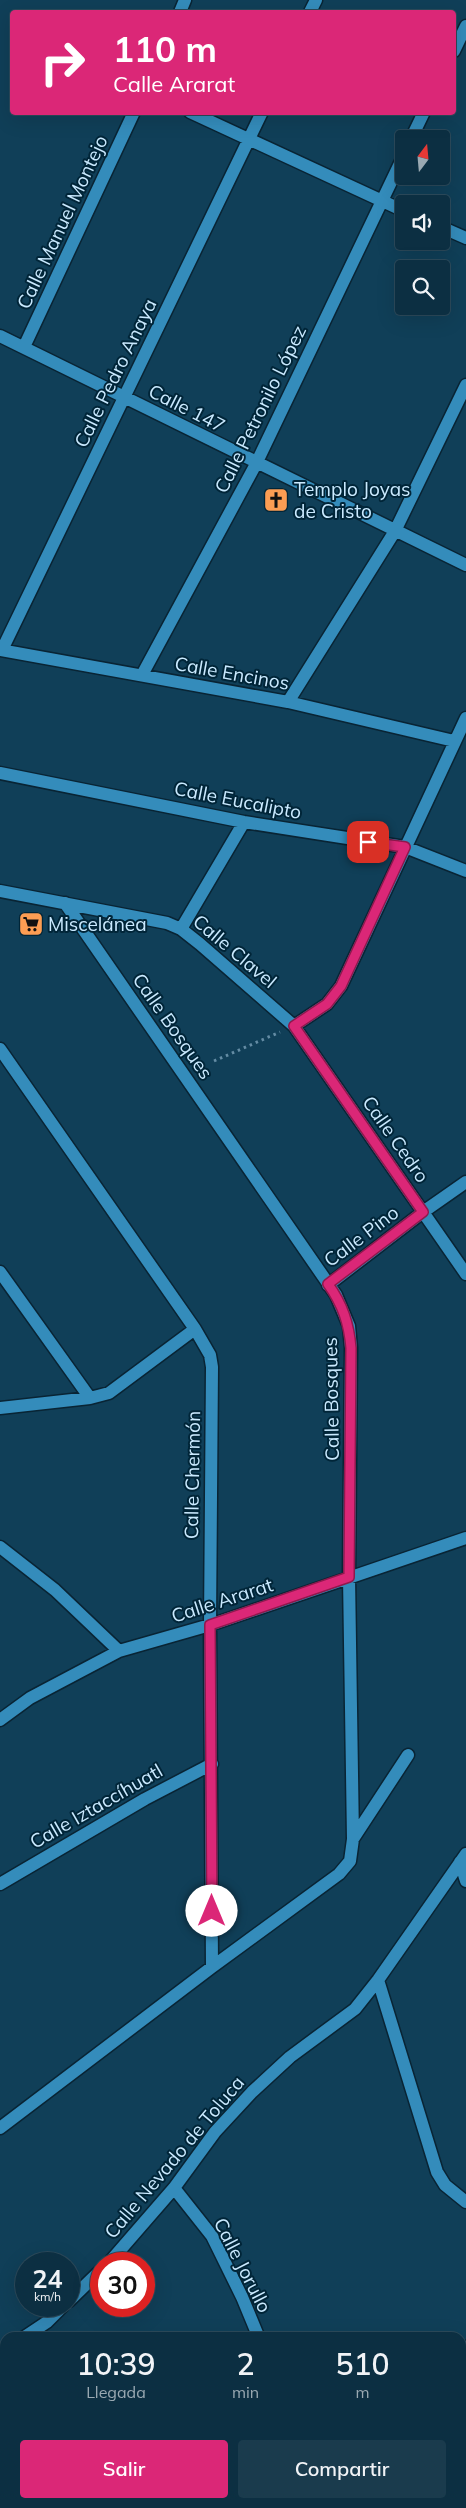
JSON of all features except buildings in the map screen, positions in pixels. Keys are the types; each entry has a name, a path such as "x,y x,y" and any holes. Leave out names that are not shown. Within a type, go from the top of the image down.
{"street":[{"path":"456,47 466,26"},
{"name":"Calle Manuel Montejo","path":"24,347 133,115"},
{"path":"196,115 395,207"},
{"name":"Calle Pedro Anaya","path":"1,650 261,115"},
{"path":"416,130 423,115"},
{"name":"Calle Petronilo López","path":"142,676 256,464 395,173"},
{"path":"450,231 466,238"},
{"name":"Calle 147","path":"0,336 256,464 466,565"},
{"path":"288,702 395,531 466,385"},
{"name":"Calle Encinos","path":"1,650 288,702 454,741"},
{"path":"294,1026 327,1004 341,986 466,718"},
{"name":"Calle Eucalipto","path":"0,773 244,822 405,847 466,871"},
{"path":"181,929 244,822"},
{"name":"Calle Clavel","path":"0,891 168,923 181,929 294,1026"},
{"name":"Calle Bosques","path":"65,903 328,1284 343,1310 349,1326 351,1348 349,1577 353,1840 350,1861 339,1874 212,1967"},
{"name":"Calle Cedro","path":"294,1026 466,1274"},
{"name":"Calle Chermón","path":"0,1049 195,1329 210,1355 212,1367 210,1625 212,1967"},
{"name":"Calle Pino","path":"328,1284 466,1182"},
{"path":"1,1275 90,1398"},
{"path":"0,1408 90,1398 109,1393 195,1329"},
{"name":"Calle Ararat","path":"0,1720 30,1698 119,1651 210,1625 466,1538"},
{"path":"0,1547 55,1590 119,1651"},
{"path":"353,1840 408,1755"},
{"name":"Calle Iztaccíhuatl","path":"0,1884 145,1798 212,1764"},
{"path":"463,1858 466,1881"},
{"name":"Calle Nevado de Toluca","path":"118,2252 174,2188 215,2132 252,2092 290,2057 355,2009 378,1980 463,1858"},
{"path":"0,2128 212,1967"},
{"path":"378,1980 437,2172 444,2185 466,2202"},
{"name":"Calle Jorullo","path":"174,2188 212,2236 242,2297 256,2332"},
{"path":"80,2290 90,2281"},
{"path":"31,2332 52,2317"}],"path":[{"path":"214,1061 294,1026"}],"place":[{"name":"Templo Joyas de Cristo","path":"276,500"},
{"name":"Miscelánea","path":"31,924"}],"route":[{"path":"212,1911 210,1625 349,1577 351,1348 349,1326 336,1295 328,1284 423,1212 294,1026 327,1004 341,986 405,847 368,842"}]}
